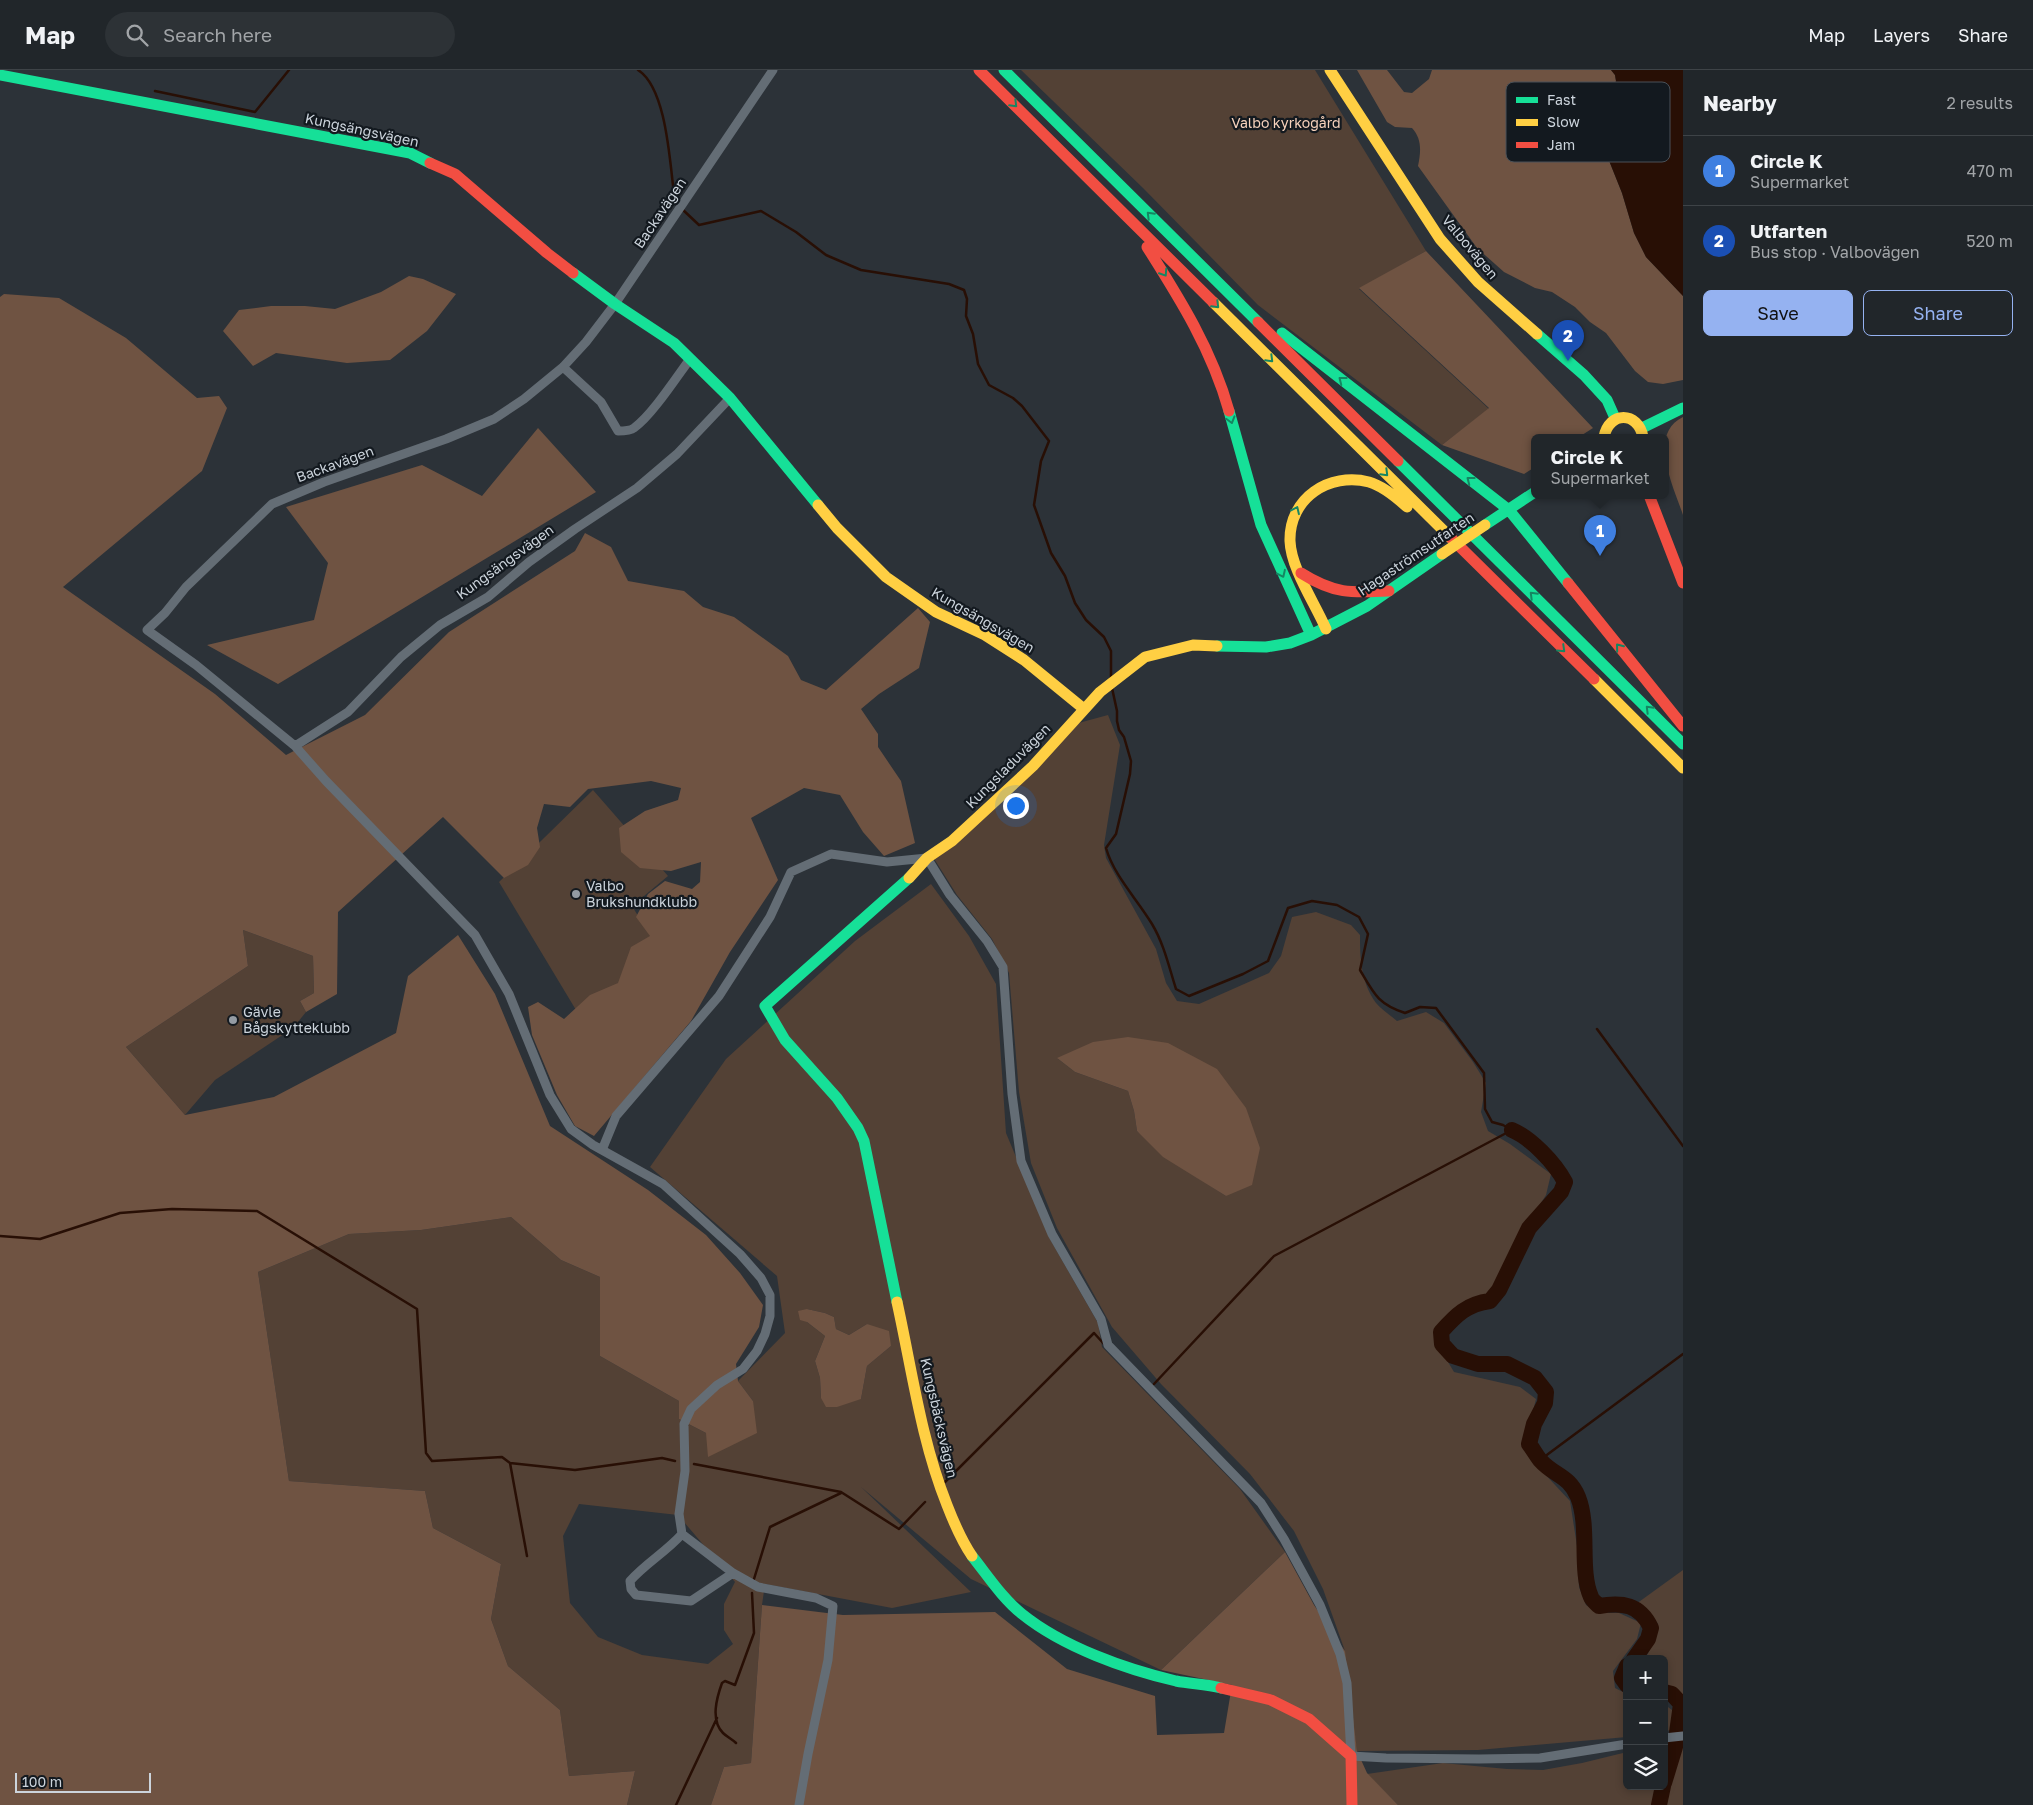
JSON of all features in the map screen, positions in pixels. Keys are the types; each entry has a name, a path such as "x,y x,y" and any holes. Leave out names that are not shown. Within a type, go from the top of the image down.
{"main road":[{"path":"979,70 1683,768"},
{"path":"1004,70 1683,744"},
{"name":"Valbovägen","path":"1330,70 1440,239 1478,282 1584,375 1607,400 1615,418"},
{"name":"Kungsängsvägen","path":"0,75 410,153 455,174 547,253 615,304 674,343 730,398 837,528 886,577 936,612 985,635 1024,660 1084,709"},
{"path":"1127,218 1184,305 1208,351 1226,401 1261,525 1311,636"},
{"path":"1222,286 1509,510 1683,726"},
{"path":"1604,434 1606,427 1615,418 1627,417 1633,419 1642,433 1683,408"},
{"path":"1326,629 1293,556 1290,542 1293,515 1300,502 1314,490 1331,482 1344,480 1363,481 1382,488 1478,566"},
{"name":"Hagaströmsutfarten","path":"1311,636 1326,629 1389,590 1531,495"},
{"path":"1650,499 1683,583"},
{"path":"1301,573 1314,582 1339,593 1389,590"},
{"name":"Kungsladuvägen","path":"765,1006 907,880 927,858 952,841 985,813 1033,766 1100,692 1144,657 1193,645 1266,647 1290,643 1311,636"},
{"name":"Kungsbäcksvägen","path":"765,1006 785,1040 837,1098 858,1128 864,1141 926,1439 939,1485 957,1531 970,1553 998,1590 1021,1613 1046,1632 1118,1665 1177,1681 1213,1686 1272,1700 1309,1719 1352,1756"},
{"path":"1352,1756 1352,1805"}],"street":[{"name":"Backavägen","path":"295,746 196,664 146,630 166,613 186,587 272,504 324,482 446,439 494,419 524,399 563,367 586,342 615,304 773,70"},
{"path":"563,367 601,402 618,431 622,431 634,427 652,408 690,359"},
{"name":"Kungsängsvägen","path":"295,746 348,712 401,657 440,625 488,597 529,562 638,488 677,454 730,398"},
{"path":"295,746 326,781 475,935 509,994 550,1095 571,1129 602,1150 663,1184 686,1203 740,1254 761,1278 770,1295 770,1316 765,1334 757,1351 743,1369 717,1385 691,1409 684,1424 685,1471 680,1514 682,1534 733,1573 758,1587 816,1598 833,1606 828,1660 799,1805"},
{"path":"602,1150 616,1116 719,996 770,917 790,872 831,854 887,862 927,858 950,896 987,941 1003,967 1012,1094 1021,1161 1052,1234 1101,1320 1108,1344 1261,1503 1284,1539 1320,1605 1340,1654 1346,1683 1352,1756 1461,1759 1540,1758 1623,1745"},
{"path":"682,1534 657,1559 639,1571 630,1580 631,1588 636,1595 691,1601 733,1573"},
{"path":"1668,1738 1683,1736"}],"green space":[{"name":"Valbo kyrkogård","path":"1021,70 1315,70 1426,251 1359,289 1489,409 1442,445 1258,305 1143,188"},
{"path":"1108,715 1120,745 1104,845 1106,858 1156,949 1166,983 1177,1001 1199,1004 1269,973 1281,956 1292,917 1316,912 1351,925 1360,935 1364,979 1371,995 1383,1010 1397,1021 1426,1012 1444,1023 1486,1083 1481,1112 1488,1131 1510,1144 1551,1174 1546,1195 1529,1222 1496,1290 1458,1309 1436,1330 1442,1352 1454,1372 1520,1387 1536,1399 1529,1427 1528,1456 1570,1501 1577,1546 1579,1587 1586,1605 1598,1613 1619,1613 1641,1623 1637,1639 1625,1655 1623,1655 1613,1671 1615,1688 1623,1692 1623,1737 1478,1750 1357,1751 1355,1737 1344,1711 1345,1651 1323,1589 1294,1531 1250,1474 1161,1384 1112,1327 1057,1228 1031,1163 1019,1092 1009,973 992,939 957,895 933,857 1075,724","holes":["1057,1058 1260,1148 1226,1196 1201,1180 1137,1131 1128,1091 1075,1072"]},
{"name":"Valbo Brukshundklubb","path":"593,790 668,876 632,906 659,950 579,1015 499,882"},
{"path":"931,884 969,936 996,984 1006,1133 1051,1241 1098,1323 1102,1347 1240,1489 1285,1552 1161,1670 971,1579 861,1487 971,1592 892,1608 765,1584 751,1763 724,1767 711,1805 627,1805 635,1771 569,1776 560,1710 508,1666 491,1619 501,1564 433,1528 425,1491 289,1481 258,1272 349,1234 421,1230 511,1217 561,1260 600,1277 600,1356 679,1401 679,1419 706,1433 753,1401 738,1381 785,1333 777,1276 650,1167 726,1059 855,941","holes":["807,1309 834,1317 836,1329 849,1335 867,1324 891,1346 867,1366 861,1399 821,1398 820,1378 815,1361 825,1336 807,1322","579,1504 678,1515 735,1582 724,1604 724,1630 733,1644 708,1664 642,1655 598,1637 570,1603 563,1536"]},
{"name":"Gävle Bågskytteklubb","path":"243,930 313,956 314,993 300,1001 306,1012 293,1028 215,1080 185,1115 126,1047 248,966"},
{"path":"1683,1570 1683,1700 1678,1693 1668,1687 1668,1655 1647,1655 1655,1640 1658,1624 1651,1614 1636,1604"},
{"path":"1668,1707 1672,1710 1674,1730 1668,1731"},
{"path":"1683,1722 1683,1805 1666,1805 1674,1764 1681,1743"},
{"path":"1673,1740 1668,1760 1668,1745 1668,1742"},
{"path":"1623,1753 1623,1790 1660,1790 1655,1805 1398,1805 1367,1774 1443,1763 1507,1769 1543,1770"}],"shaded area":[{"path":"1357,70 1387,70 1404,92 1412,93 1429,79 1432,70 1611,70 1615,75 1616,82 1506,82 1506,162 1610,162 1622,193 1634,233 1646,257 1683,296 1683,380 1663,384 1648,382 1635,371 1606,333 1590,322 1575,307 1552,292 1535,288 1504,272 1477,248 1418,166 1420,146 1418,136 1412,128 1395,127 1387,122"},
{"path":"1611,70 1683,70 1683,296 1646,257 1634,233 1622,193 1610,162 1670,162 1670,82 1616,82 1615,75"},
{"path":"1426,251 1593,428 1584,434 1531,434 1531,470 1524,474 1442,445 1489,408 1359,288"},
{"path":"409,276 423,279 456,294 427,331 390,360 347,363 276,353 253,366 223,331 239,310 271,306 305,306 335,309 381,292"},
{"path":"4,294 59,298 126,338 197,398 219,396 227,408 202,471 63,587 215,694 286,755 365,715 449,632 575,551 585,533 611,547 628,581 684,591 703,607 734,617 788,656 801,680 826,690 918,608 930,622 919,668 879,694 861,709 878,734 878,747 901,781 915,843 884,856 863,832 840,795 804,788 751,818 778,880 730,952 691,1021 594,1136 575,1126 557,1095 532,1035 528,1007 538,1002 564,1019 590,995 618,983 631,947 650,936 636,917 648,894 665,881 692,889 700,882 701,862 671,871 640,868 621,852 619,828 645,811 678,800 681,788 651,781 588,789 570,807 544,804 537,828 540,847 528,865 504,878 443,817 338,912 337,994 306,1012 300,1001 314,993 313,956 243,930 248,966 126,1047 185,1115 274,1097 396,1033 408,976 458,935 495,994 550,1126 648,1190 706,1235 740,1273 763,1305 759,1327 736,1364 738,1381 753,1401 757,1433 708,1457 706,1433 679,1419 679,1401 600,1356 600,1277 561,1260 511,1217 421,1230 349,1234 258,1272 289,1481 425,1491 433,1528 501,1564 491,1619 508,1666 560,1710 569,1776 635,1771 627,1805 0,1805 0,297"},
{"path":"1683,417 1683,515 1669,473 1668,434 1672,425"},
{"path":"538,428 596,492 278,684 207,645 314,620 328,563 286,507 422,465 482,496"},
{"path":"1128,1037 1168,1043 1217,1069 1246,1108 1260,1148 1252,1185 1226,1196 1163,1157 1137,1131 1128,1091 1075,1072 1057,1058 1093,1042"},
{"path":"807,1309 834,1317 836,1329 849,1335 867,1324 889,1331 891,1346 867,1366 861,1399 837,1407 826,1407 821,1398 820,1378 815,1361 825,1336 807,1322 800,1320 798,1311"},
{"path":"1285,1552 1314,1605 1345,1651 1357,1751 1367,1773 1398,1805 711,1805 724,1767 751,1763 762,1605 843,1615 995,1612 1067,1669 1155,1696 1157,1735 1224,1733 1232,1685 1161,1670"}],"waterway":[{"path":"155,91 255,112 289,70"},
{"path":"638,70 648,80 656,94 662,111 675,202 678,206"},
{"path":"682,209 699,225 761,211 796,232 826,255 861,270 949,284 964,290 967,299 966,316 973,334 978,364 989,385 1013,398 1022,406 1049,441 1041,461 1034,505 1051,553 1065,576 1075,603 1086,620 1104,637 1111,651 1111,678"},
{"path":"1112,688 1119,730 1124,737 1131,761 1130,774 1116,834 1106,848 1114,868 1146,915 1160,940 1176,989 1189,996 1243,974 1268,961 1288,908 1312,901 1337,905 1359,917 1368,934 1360,970 1373,992 1389,1006 1405,1013 1420,1007 1436,1008 1484,1073 1485,1109 1492,1122 1512,1130 1274,1256 1154,1384"},
{"path":"1597,1029 1683,1146"},
{"path":"1512,1130 1527,1139 1542,1152 1565,1182 1561,1192 1529,1228 1499,1290 1490,1301 1468,1308 1452,1320 1441,1332 1442,1344 1453,1356 1478,1364 1507,1364 1535,1378 1546,1392 1545,1403 1534,1424 1529,1444 1545,1465 1570,1484 1578,1497 1582,1509 1587,1586 1592,1599 1599,1606 1615,1604 1630,1606 1647,1620 1651,1628 1648,1639 1637,1655"},
{"path":"0,1236 40,1239 120,1213 172,1209 257,1211 417,1309 426,1453 432,1461 502,1457 510,1463 575,1470 662,1458 675,1461"},
{"path":"945,1482 1094,1333 1104,1344"},
{"path":"1540,1460 1683,1354"},
{"path":"510,1463 527,1556"},
{"path":"694,1464 841,1492 899,1529 925,1502"},
{"path":"754,1579 770,1527 841,1493"},
{"path":"736,1743 719,1728 716,1708 722,1683 725,1681 735,1685 754,1633 752,1593"},
{"path":"1623,1676 1623,1679"},
{"path":"1668,1693 1672,1694 1681,1704 1675,1747 1668,1770"},
{"path":"676,1805 717,1718"},
{"path":"1659,1805 1662,1790"}],"traffic: fast":[{"path":"1004,70 1258,322"},
{"path":"0,75 410,153 430,163"},
{"path":"573,273 615,304 674,343 730,398 818,505"},
{"path":"1282,333 1509,510 1568,583"},
{"path":"1537,334 1584,375 1607,400 1615,418"},
{"path":"1642,428 1683,408"},
{"path":"1229,411 1261,525 1311,635"},
{"path":"1398,461 1683,744"},
{"path":"1485,525 1531,495"},
{"path":"1217,646 1266,647 1290,643 1311,635 1367,606 1442,554"},
{"path":"897,1302 864,1141 858,1128 837,1098 785,1040 765,1006 909,878"},
{"path":"972,1556 1015,1608 1056,1637 1075,1647 1136,1670 1176,1681 1221,1688"}],"traffic: slow":[{"path":"1330,70 1440,239 1478,282 1537,334"},
{"path":"1213,302 1452,539"},
{"path":"1605,434 1612,422 1624,418 1636,422 1642,434"},
{"path":"1326,629 1299,574 1291,552 1291,526 1296,512 1304,501 1326,485 1354,480 1369,482 1379,486 1407,507"},
{"path":"818,505 837,528 886,577 936,612 985,635 1024,660 1084,709"},
{"path":"1442,554 1485,525"},
{"path":"909,878 927,858 952,841 1033,766 1100,692 1145,657 1193,645 1217,646"},
{"path":"1594,679 1683,768"},
{"path":"897,1302 930,1455 952,1518 972,1556"}],"traffic: jam":[{"path":"979,70 1213,302"},
{"path":"430,163 455,174 573,273"},
{"path":"1147,247 1194,326 1214,367 1229,411"},
{"path":"1258,322 1398,461"},
{"path":"1651,499 1683,583"},
{"path":"1452,539 1594,679"},
{"path":"1301,573 1323,585 1343,591 1389,591"},
{"path":"1568,583 1683,726"},
{"path":"1221,1688 1271,1700 1309,1719 1351,1756 1352,1805"}],"place":[{"name":"Utfarten","path":"1568,361"},
{"name":"Circle K","path":"1600,556"},
{"name":"Valbo Brukshundklubb","path":"576,894"},
{"name":"Gävle Bågskytteklubb","path":"233,1020"}]}
